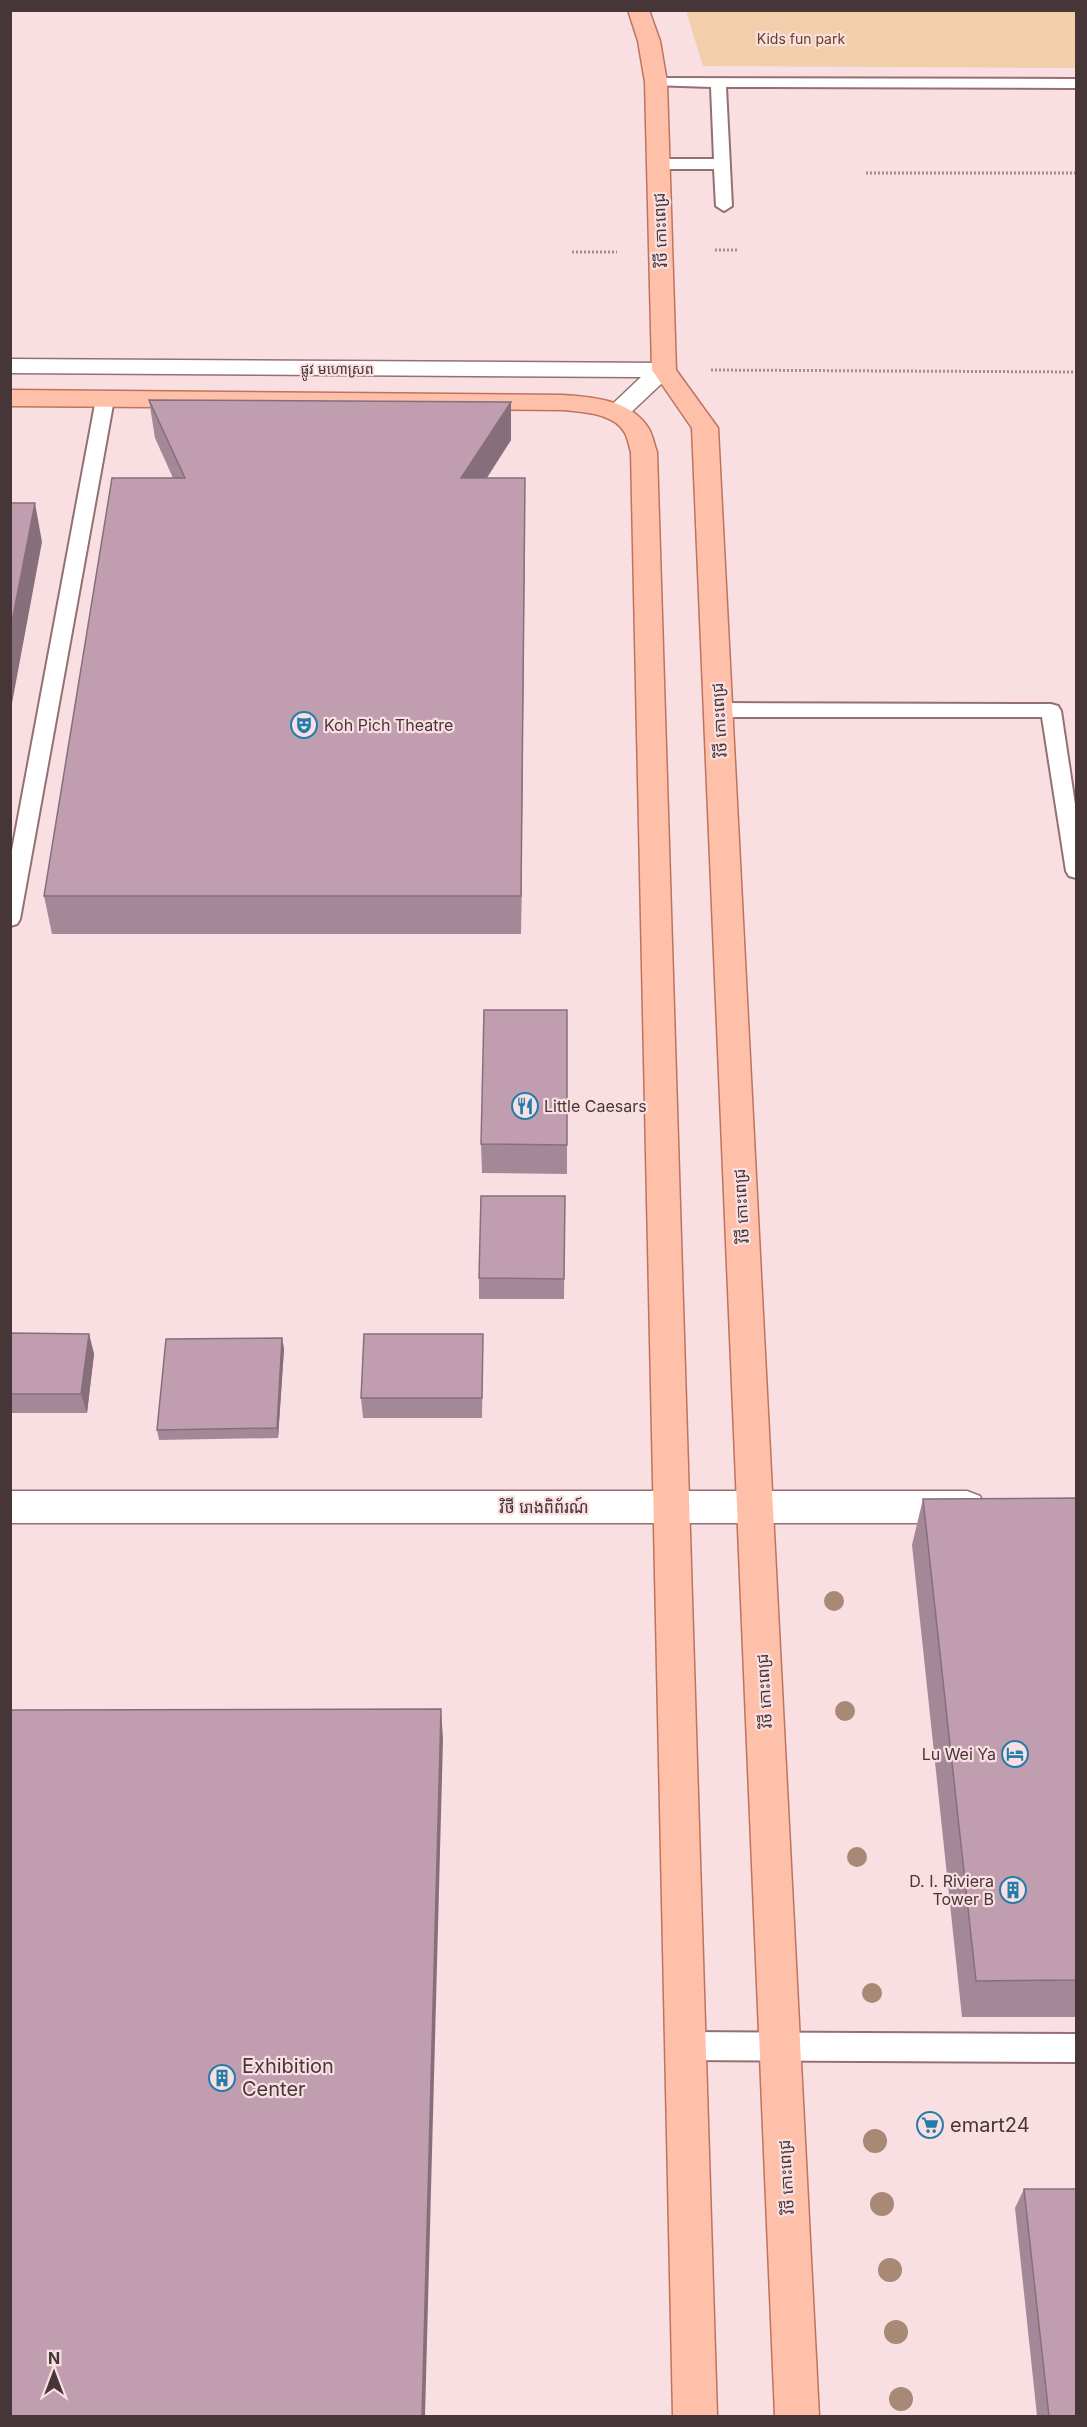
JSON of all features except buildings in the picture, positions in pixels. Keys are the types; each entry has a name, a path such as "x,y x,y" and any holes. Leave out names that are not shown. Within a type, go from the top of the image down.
{"main road":[{"name":"វិថី កោះពេជ្រ","path":"638,10 649,41 656,82 664,370 705,428 797,2416"},
{"name":"ផ្លូវ មហោស្រព","path":"10,398 538,401 586,404 616,412"},
{"path":"616,412 636,428 644,452 695,2416"}],"street":[{"name":"ផ្លូវ មហោស្រព","path":"10,366 664,370"},
{"path":"616,412 664,370"},
{"name":"វិថី រោងពិព័រណ៍","path":"10,1507 993,1507"}],"lane":[{"path":"656,82 1077,84"},
{"path":"718,82 724,206"},
{"path":"657,164 722,164"},
{"path":"10,919 105,399"},
{"path":"719,710 1051,711 1077,871"},
{"path":"686,2046 1077,2048"}],"path":[{"path":"866,172 1077,173"},
{"path":"715,250 738,250"},
{"path":"572,252 617,252"},
{"path":"664,370 1077,372"}],"green space":[{"name":"Kids fun park","path":"686,11 1076,11 1076,68 703,66"}],"place":[{"name":"Koh Pich Theatre","path":"304,725"},
{"name":"Little Caesars","path":"525,1106"},
{"name":"Lu Wei Ya","path":"1015,1754"},
{"name":"D. I. Riviera Tower B","path":"1013,1890"},
{"name":"Exhibition Center","path":"222,2078"},
{"name":"emart24","path":"930,2125"}]}
